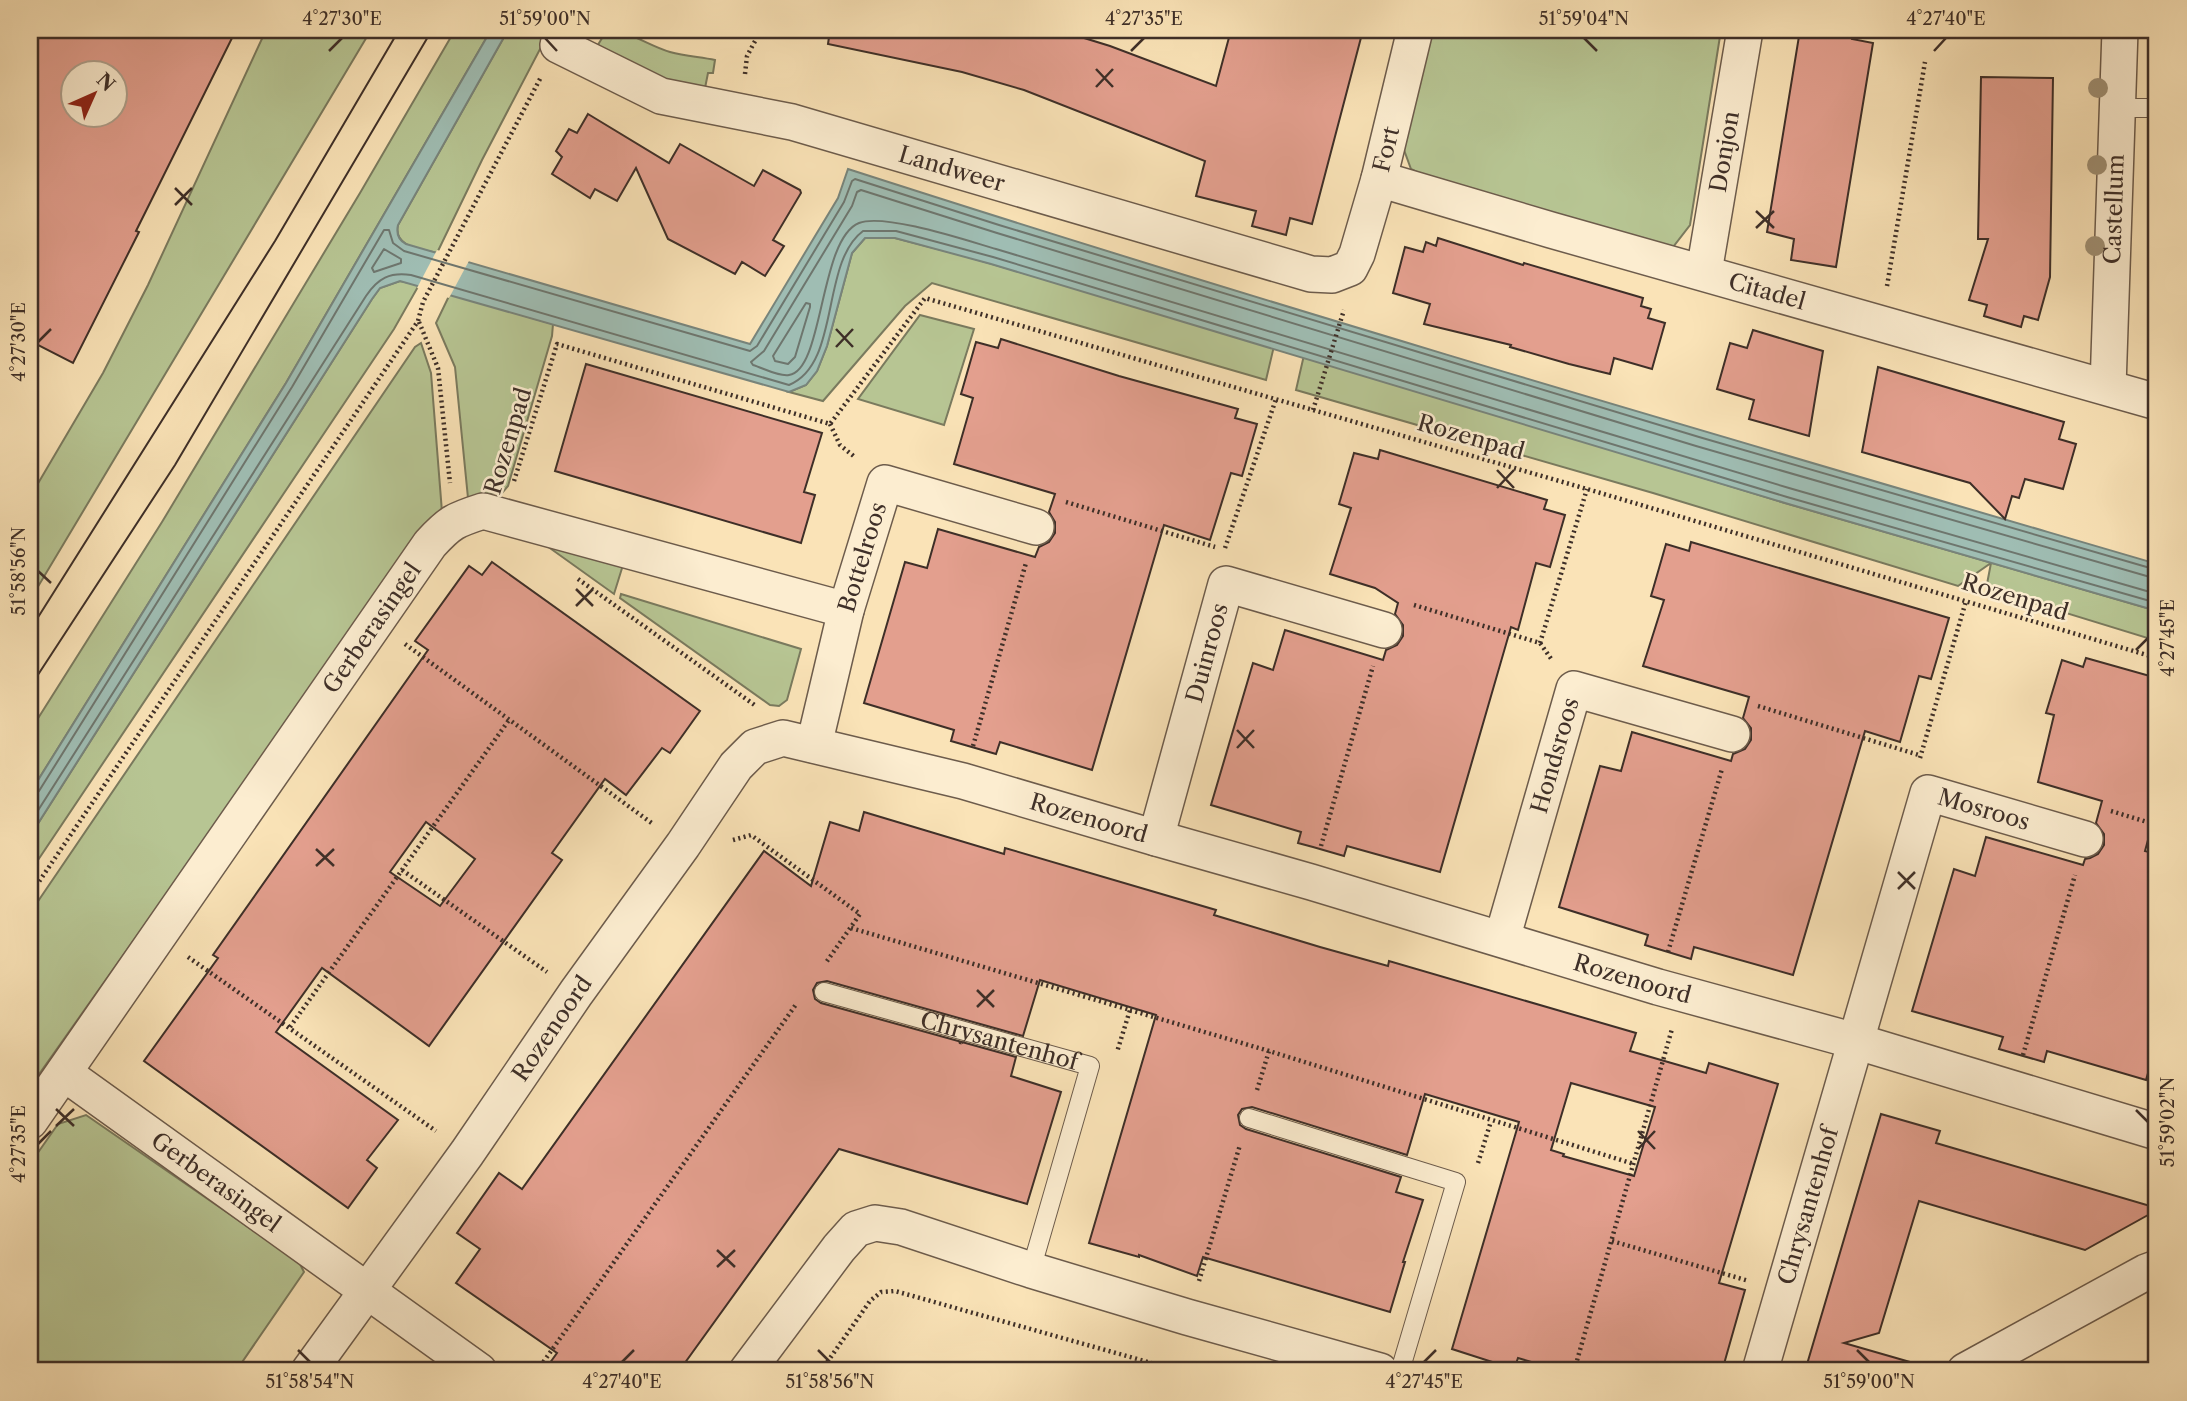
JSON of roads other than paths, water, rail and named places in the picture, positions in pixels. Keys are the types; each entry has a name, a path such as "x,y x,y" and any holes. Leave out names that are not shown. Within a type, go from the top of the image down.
{"street":[{"name":"Fort","path":"1348,284 1379,179 1415,30"},
{"name":"Donjon","path":"1704,272 1745,30"},
{"name":"Castellum","path":"2108,387 2120,30"},
{"name":"Landweer","path":"562,37 661,96 818,129 1311,274 1332,275 1348,284"},
{"name":"Citadel","path":"1379,179 2157,402"},
{"name":"Bottelroos","path":"799,741 846,610 884,483 1037,527"},
{"name":"Gerberasingel","path":"30,1121 430,544 447,525 483,511 846,610"},
{"name":"Duinroos","path":"1156,838 1226,584 1384,630"},
{"name":"Hondsroos","path":"1502,939 1574,689 1732,734"},
{"name":"Rozenoord","path":"309,1371 467,1153 736,766 755,747 799,741 963,781 1855,1041 2157,1132"},
{"name":"Mosroos","path":"1855,1041 1928,793 2085,839"},
{"name":"Chrysantenhof","path":"1760,1371 1855,1041"},
{"name":"Gerberasingel","path":"64,1073 366,1292"},
{"path":"747,1371 839,1248 856,1229 875,1223 901,1227 1187,1317 1380,1371"},
{"path":"1967,1371 2157,1268"},
{"path":"366,1292 479,1371"}],"lane":[{"path":"2118,108 2157,108"},
{"name":"Chrysantenhof","path":"824,992 1090,1066 1031,1270"},
{"path":"1249,1118 1457,1182 1399,1371"}],"water":[{"path":"491,30 508,30 398,225 398,236 406,244 750,344 838,198 848,169 1338,322 2157,564 2157,611 1785,503 991,264 895,238 865,238 852,253 827,346 817,371 806,385 789,392 400,281 380,288 372,299 30,836 30,793 286,383"}],"tram line":[{"path":"30,630 275,241 399,30"},
{"path":"30,687 175,465 432,30"}]}
